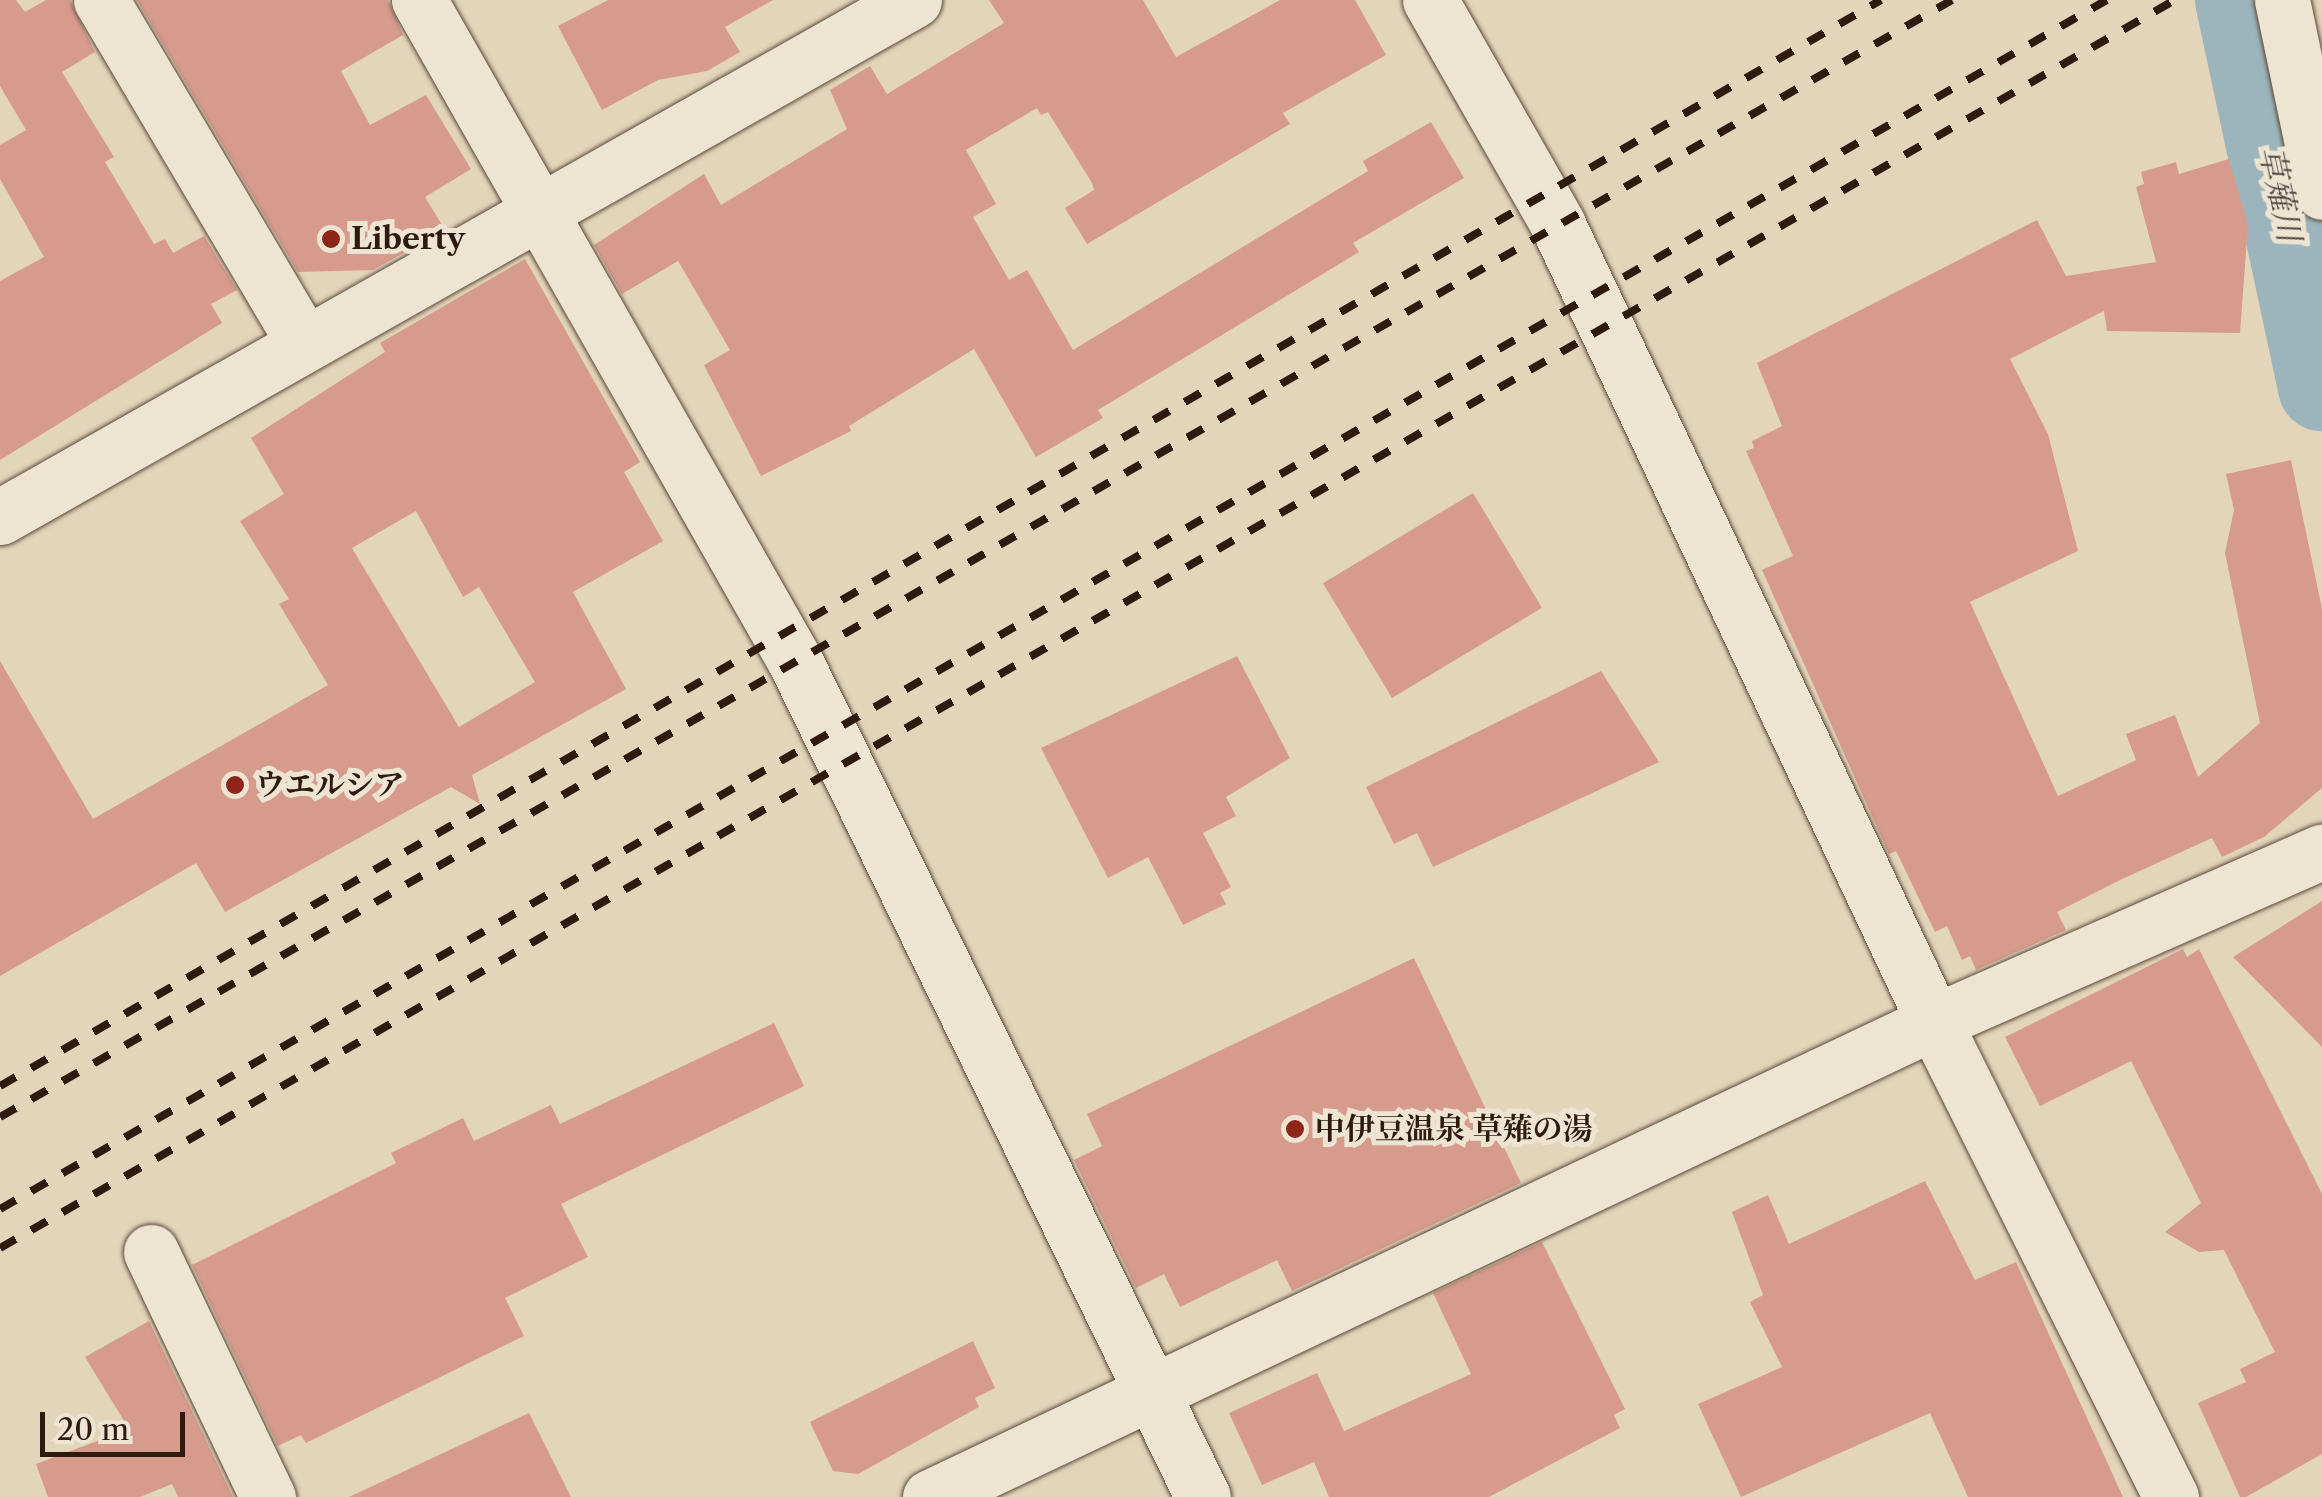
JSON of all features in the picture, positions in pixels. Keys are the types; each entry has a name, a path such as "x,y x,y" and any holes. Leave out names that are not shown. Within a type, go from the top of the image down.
{"street":[{"path":"102,0 304,343"},
{"path":"419,0 794,661 1203,1497"},
{"path":"0,517 304,343 542,216 914,0"},
{"path":"1430,0 1557,223 1934,1022 2172,1497"},
{"path":"2282,0 2322,192"},
{"path":"930,1497 1934,1022 2322,852"},
{"path":"151,1252 268,1497"}],"building":[{"path":"0,0 16,0 25,12 46,0 70,0 95,52 62,72 114,157 105,162 154,244 165,239 173,253 204,236 237,290 211,304 222,323 0,460 0,281 44,257 0,179 0,145 26,130 0,86"},
{"path":"137,0 388,0 403,35 341,71 370,125 426,95 471,169 425,197 445,230 373,270 298,272"},
{"path":"608,0 773,0 725,27 740,52 707,71 658,80 602,110 558,26"},
{"path":"989,0 1143,0 1176,57 1280,0 1355,0 1386,55 1283,113 1290,124 1087,244 1065,208 1094,190 1092,183 1048,112 1041,115 1037,108 966,150 996,204 973,217 1009,280 1027,270 1073,350 1368,171 1363,161 1431,122 1464,178 1353,243 1359,252 1098,410 1103,418 1036,457 974,349 849,426 851,431 761,476 704,365 730,350 678,261 622,294 594,245 704,174 721,205 847,129 830,90 870,66 887,94 1004,23"},
{"path":"2229,159 2248,225 2240,333 2107,331 2104,311 2010,359 2048,434 2078,551 1970,602 2058,796 2136,760 2126,734 2175,715 2198,777 2260,723 2225,553 2234,510 2226,474 2291,460 2322,609 2322,788 2264,837 2222,857 2212,838 2120,880 2057,912 2066,930 1976,970 1970,956 1962,960 1947,926 1935,932 1896,851 1889,854 1762,570 1793,556 1746,451 1754,448 1752,441 1782,426 1757,363 2037,220 2066,276 2156,262 2136,187 2144,184 2141,172 2176,162 2179,174"},
{"path":"525,259 640,462 624,472 663,541 573,592 626,689 472,775 480,804 451,787 225,912 196,863 0,976 0,661 93,819 328,685 279,604 289,599 240,521 284,494 251,438 385,352 380,343","holes":["416,511 463,597 479,587 535,682 459,727 352,548"]},
{"path":"1473,493 1542,608 1392,698 1323,583"},
{"path":"1237,656 1290,758 1226,797 1236,816 1203,833 1231,887 1220,893 1226,904 1183,925 1148,857 1108,878 1041,748"},
{"path":"1601,671 1659,762 1433,867 1417,833 1394,844 1366,787"},
{"path":"2322,901 2322,1047 2233,957"},
{"path":"2183,949 2187,957 2199,949 2322,1194 2322,1454 2246,1497 2240,1497 2198,1403 2246,1382 2240,1369 2275,1352 2224,1250 2199,1252 2165,1232 2201,1203 2131,1061 2040,1106 2005,1037"},
{"name":"中伊豆温泉 草薙の湯","path":"1414,958 1521,1183 1292,1291 1277,1260 1180,1307 1164,1274 1136,1288 1074,1160 1102,1146 1087,1114"},
{"path":"774,1023 804,1086 561,1204 588,1257 505,1298 524,1336 306,1443 301,1435 278,1446 192,1265 396,1163 391,1153 463,1118 474,1141 551,1105 560,1124"},
{"path":"1925,1181 1975,1280 2016,1262 2123,1497 1968,1497 1930,1413 1741,1497 1698,1404 1782,1367 1750,1302 1763,1295 1732,1212 1768,1195 1789,1244"},
{"path":"1542,1242 1625,1409 1614,1415 1620,1428 1489,1497 1329,1497 1314,1462 1262,1485 1229,1413 1317,1373 1344,1431 1471,1374 1433,1293"},
{"path":"149,1321 233,1497 178,1497 172,1484 140,1497 48,1497 36,1464 129,1429 85,1357"},
{"path":"973,1341 995,1388 975,1398 979,1407 858,1474 833,1471 810,1422"},
{"path":"529,1413 571,1497 349,1497"}],"waterway":[{"name":"草薙川","path":"2239,0 2322,387"}],"railway":[{"path":"0,1086 1881,0"},
{"path":"0,1117 1952,0"},
{"path":"0,1209 2107,0"},
{"path":"0,1248 2175,0"}],"place":[{"name":"Liberty","path":"331,239"},
{"name":"ウエルシア","path":"235,785"},
{"name":"中伊豆温泉 草薙の湯","path":"1295,1129"}]}
